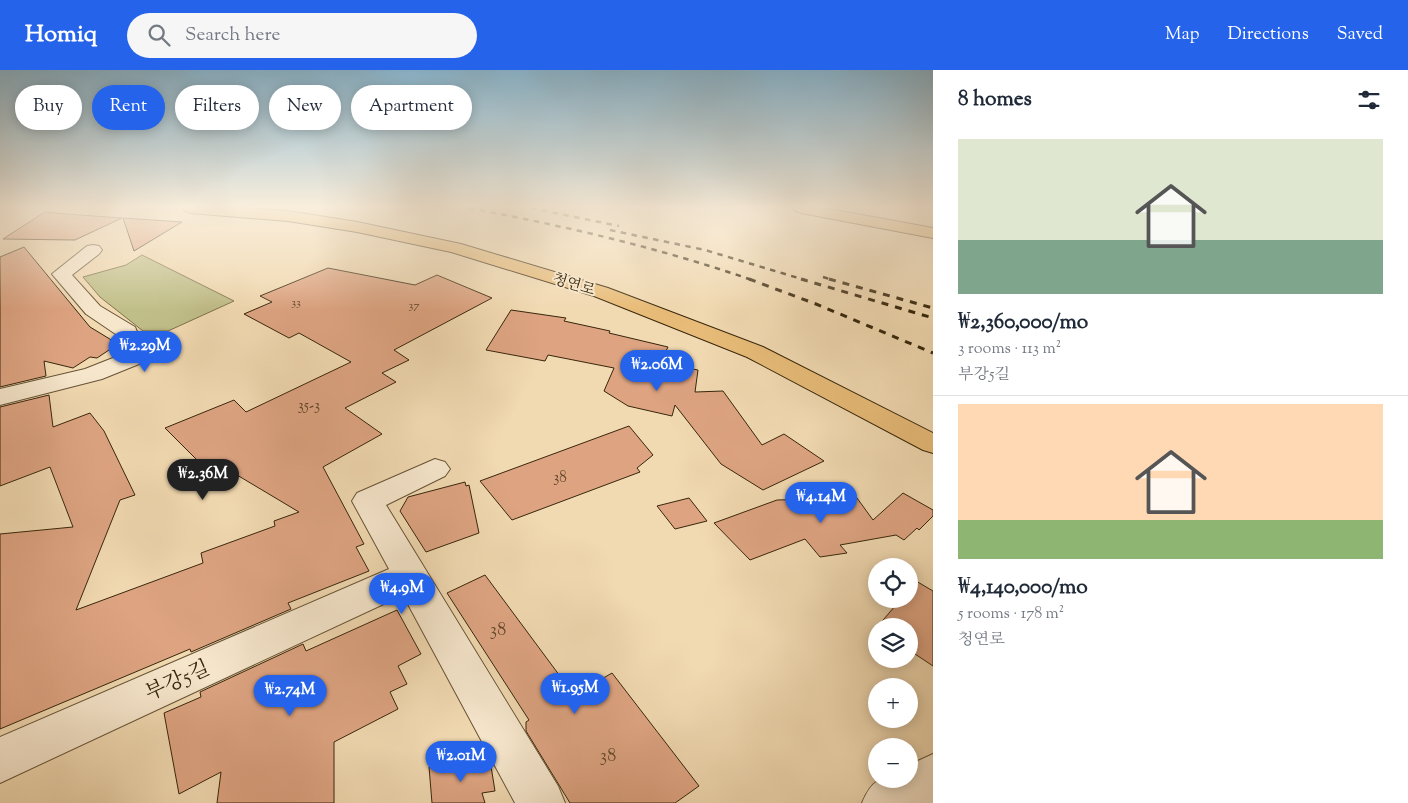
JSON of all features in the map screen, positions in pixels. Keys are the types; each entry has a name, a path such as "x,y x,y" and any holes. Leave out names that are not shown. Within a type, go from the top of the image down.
{"main road":[{"name":"청연로","path":"429,242 455,248 600,292 755,352 933,444"}],"street":[{"path":"0,397 93,374 136,357 127,332 93,310 61,274 93,250"},
{"path":"435,469 368,501 541,803"},
{"name":"부강5길","path":"0,760 410,576"},
{"path":"886,803 933,777"}],"shaded area":[{"path":"142,255 234,301 168,331 143,331 100,297 83,277 126,265"}],"building":[{"path":"131,242 149,242 134,251"},
{"path":"24,247 90,327 118,344 97,358 90,357 73,368 44,361 46,376 0,387 0,257"},
{"path":"328,268 415,285 437,275 492,298 394,350 409,360 382,373 396,382 345,408 382,434 323,467 364,544 356,547 369,571 288,603 291,609 191,652 190,649 0,729 0,534 73,527 50,467 0,486 0,407 49,395 53,427 90,413 104,431 135,495 120,500 76,610 203,563 201,553 275,526 274,521 299,512 237,475 219,488 185,467 200,463 165,428 234,400 246,412 351,362 299,333 289,338 244,314 272,302 260,296"},
{"path":"511,310 566,318 564,321 668,347 660,363 698,370 695,392 723,391 762,445 784,434 824,461 763,490 721,464 675,405 672,416 628,406 604,391 614,368 548,355 545,361 486,350"},
{"path":"629,426 653,455 637,468 640,472 512,520 480,481"},
{"path":"465,482 466,486 469,485 479,533 426,552 400,511 408,497"},
{"path":"903,493 933,510 933,516 919,530 917,528 904,540 896,535 840,545 847,553 820,557 805,539 750,560 714,523 777,500 857,498 873,520"},
{"path":"689,498 707,521 675,529 657,506"},
{"path":"485,575 574,695 612,673 699,786 675,803 570,803 526,731 526,722 529,720 447,593"},
{"path":"918,582 933,591 933,666 918,656 918,618 885,618 893,608 918,608"},
{"path":"397,610 421,654 398,666 407,684 390,692 398,709 334,742 334,803 217,803 221,772 179,794 164,713 201,697 200,692 303,644 306,651"},
{"path":"490,760 495,791 482,793 485,803 432,803 429,767"}],"railway":[{"path":"624,242 717,268 752,280"},
{"path":"668,242 705,250 805,280"},
{"path":"823,277 833,280"},
{"path":"749,279 816,304 933,353"},
{"path":"801,279 933,318"},
{"path":"829,279 933,308"}]}
